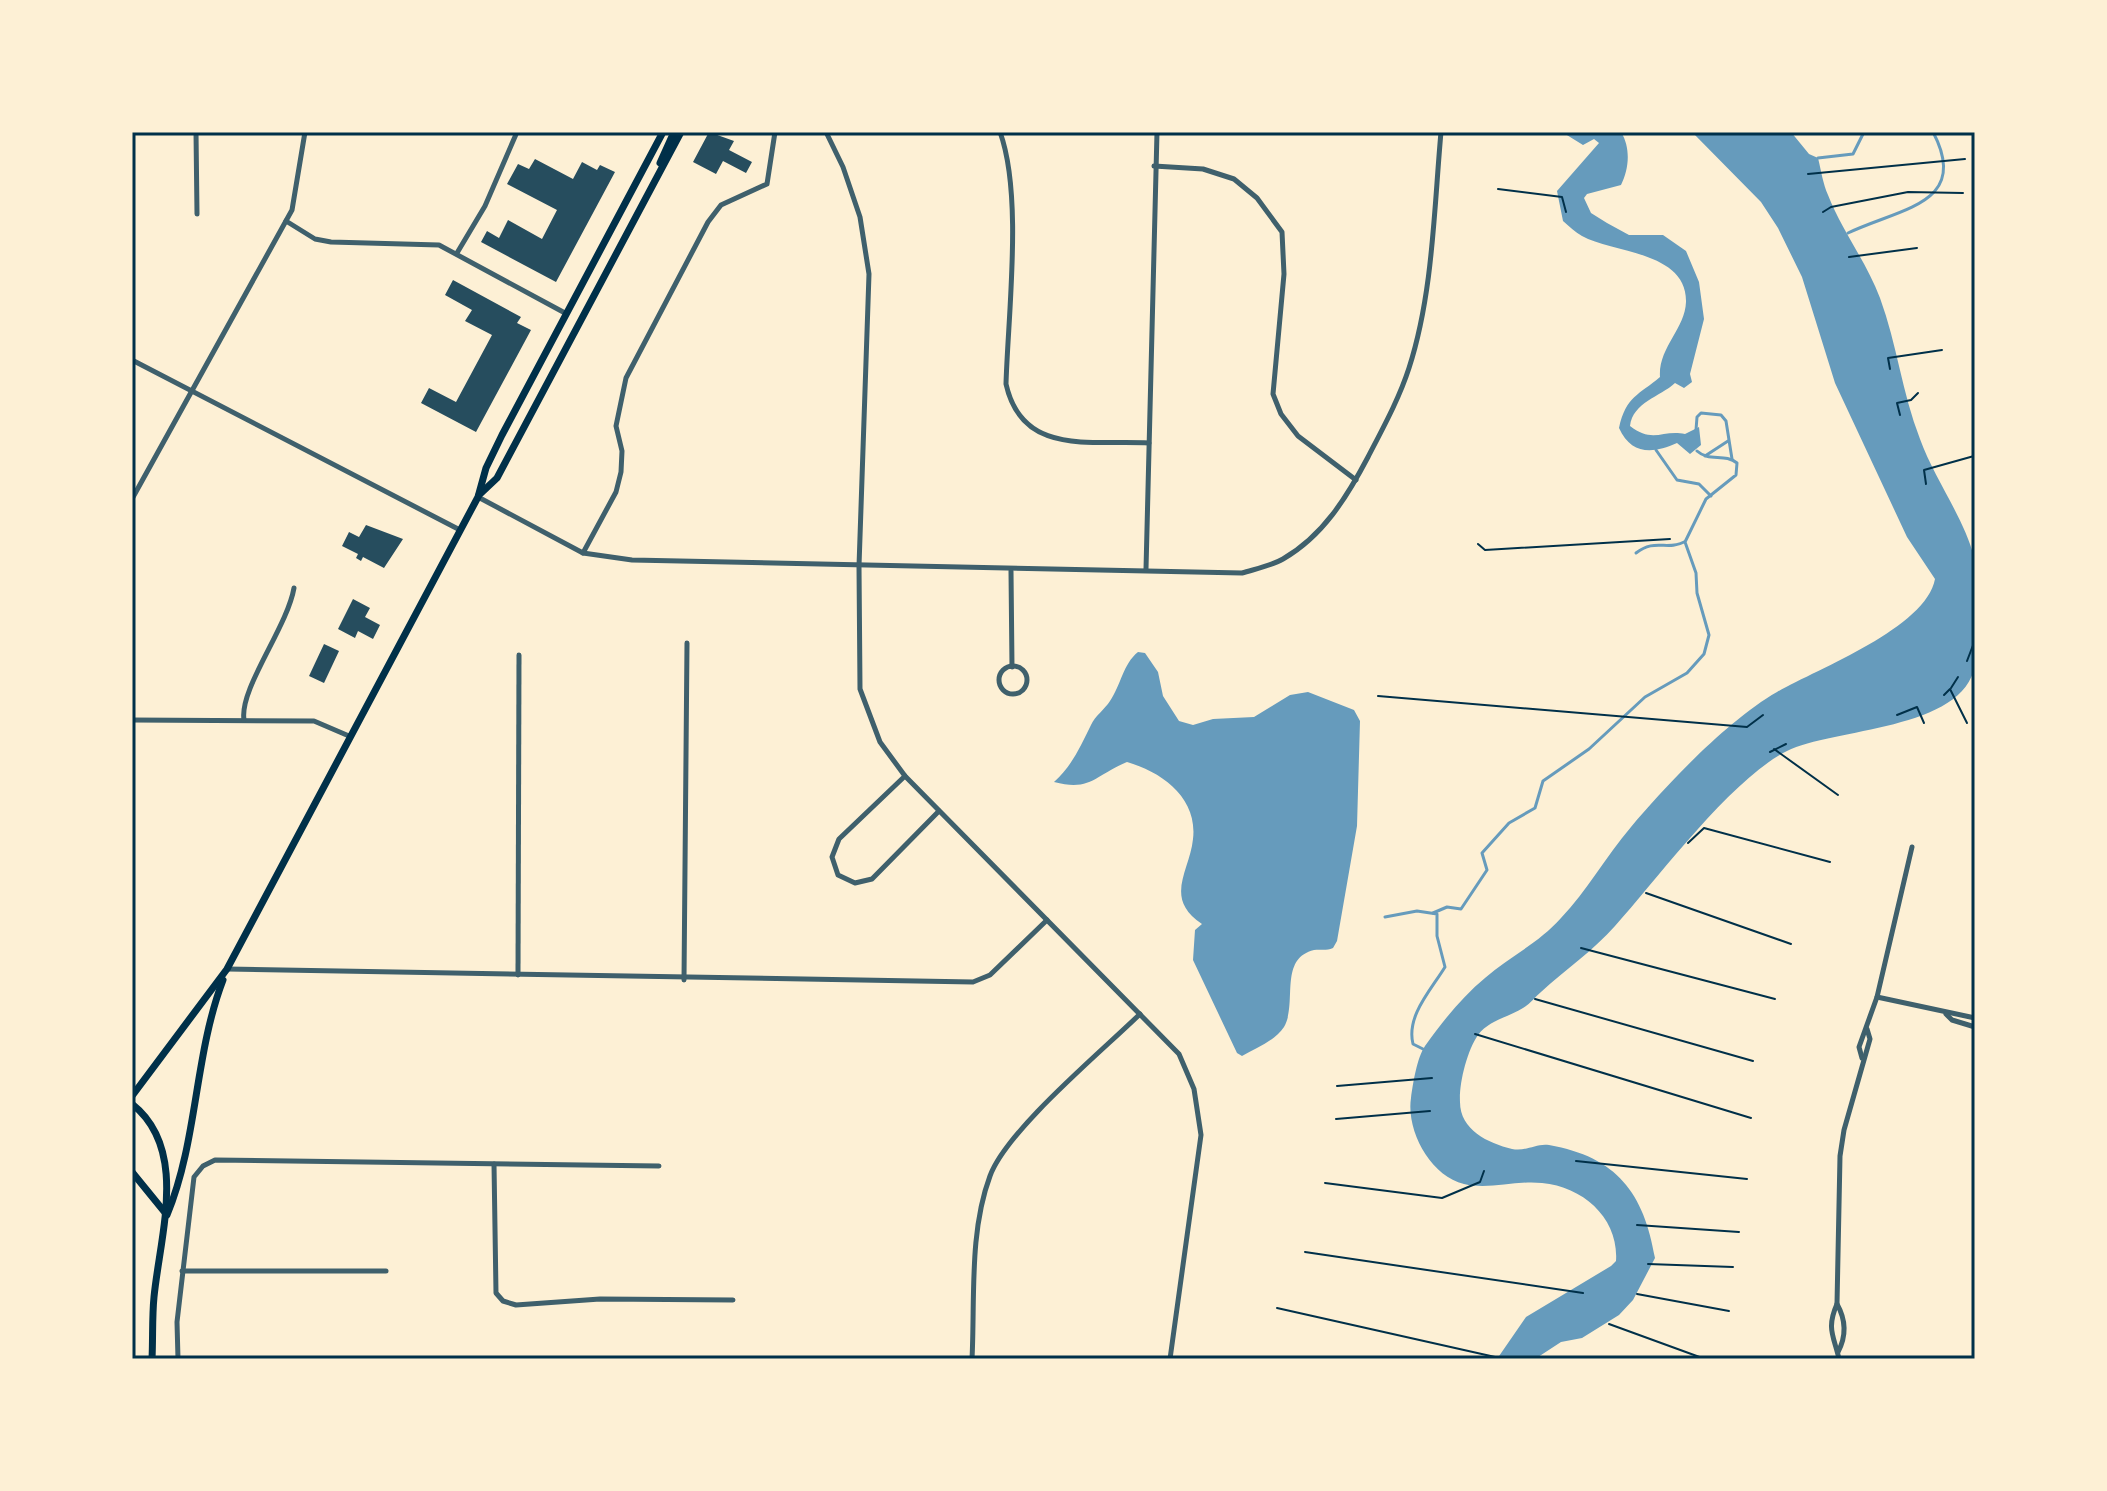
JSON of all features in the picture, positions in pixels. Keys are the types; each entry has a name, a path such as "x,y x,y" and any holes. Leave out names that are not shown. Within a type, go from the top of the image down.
{"main road":[{"path":"152,1359 154,1297 167,1215 182,1179 200,1059 210,1015 227,969 478,497 486,468 663,132"},
{"path":"652,184 674,132"},
{"path":"478,497 497,478 681,132"},
{"path":"132,1096 227,969"},
{"path":"132,1104 156,1128 161,1146 167,1215"},
{"path":"132,1172 167,1215"}],"street":[{"path":"196,132 197,214"},
{"path":"132,499 286,221 298,186 305,132"},
{"path":"457,253 501,174 517,132"},
{"path":"583,553 616,492 621,472 622,451 616,426 626,378 708,222 721,205 767,184 770,143 775,132"},
{"path":"826,132 843,167 860,217 869,274 859,566 860,689 880,742 905,776 1179,1054 1194,1089 1201,1135 1170,1359"},
{"path":"1000,132 1007,151 1011,188 1006,384 1011,408 1029,429 1051,439 1149,443"},
{"path":"1146,569 1157,132"},
{"path":"478,497 583,553 632,560 1011,571 1146,569 1242,573 1282,560 1321,530 1356,480 1393,409 1417,336 1441,132"},
{"path":"1154,166 1203,169 1234,179 1257,198 1282,232 1284,274 1273,394 1281,414 1298,436 1356,480"},
{"path":"286,221 315,239 331,242 426,243 457,253 565,313"},
{"path":"132,360 460,530"},
{"path":"1011,571 1012,667"},
{"path":"244,720 246,696 290,612 294,588"},
{"path":"684,980 687,643"},
{"path":"518,975 519,655"},
{"path":"1018,666 1026,673 1028,683 1022,692 1013,695 1004,691 998,682 1001,673 1012,667 1018,666"},
{"path":"132,720 314,721 349,736"},
{"path":"905,776 839,839 832,857 838,875 855,883 872,879 939,811"},
{"path":"1839,1356 1831,1342 1832,1316 1837,1304 1840,1156 1862,1059 1870,1039 1867,1029 1912,847"},
{"path":"227,969 684,980 973,982 990,975 1047,920"},
{"path":"1877,997 1975,1018"},
{"path":"972,1359 979,1225 990,1175 1008,1144 1140,1014"},
{"path":"1946,1014 1952,1020 1975,1027"},
{"path":"178,1359 182,1271 194,1177 203,1166 215,1160 659,1166"},
{"path":"494,1164 496,1293 503,1301 516,1305 600,1299 733,1300"},
{"path":"182,1271 386,1271"},
{"path":"1837,1304 1843,1314 1844,1341 1839,1356"}],"path":[{"path":"1808,174 1965,159"},
{"path":"1498,189 1562,197 1566,212"},
{"path":"1823,212 1831,207 1908,192 1963,193"},
{"path":"1849,257 1917,248"},
{"path":"1890,369 1888,358 1942,350"},
{"path":"1900,415 1897,403 1911,400 1918,393"},
{"path":"1926,484 1924,470 1974,456"},
{"path":"1478,544 1485,550 1670,539"},
{"path":"1967,661 1975,640"},
{"path":"1944,695 1958,677"},
{"path":"1950,689 1967,723"},
{"path":"1378,696 1747,727 1763,715"},
{"path":"1897,715 1917,707 1924,723"},
{"path":"1770,752 1786,744"},
{"path":"1774,749 1838,795"},
{"path":"1688,843 1704,828 1830,862"},
{"path":"1646,893 1791,944"},
{"path":"1581,948 1775,999"},
{"path":"1535,999 1753,1061"},
{"path":"1475,1034 1751,1118"},
{"path":"1337,1086 1432,1078"},
{"path":"1336,1119 1430,1111"},
{"path":"1576,1161 1747,1179"},
{"path":"1325,1183 1442,1198 1480,1182 1484,1171"},
{"path":"1637,1225 1739,1232"},
{"path":"1305,1252 1583,1293"},
{"path":"1648,1264 1733,1267"},
{"path":"1637,1294 1729,1311"},
{"path":"1277,1308 1504,1359"},
{"path":"1609,1324 1705,1359"},
{"path":"1274,1357 1295,1359"}],"water":[{"path":"1562,132 1621,132 1628,152 1624,179 1621,185 1587,194 1584,198 1591,213 1629,235 1663,235 1686,251 1699,282 1704,319 1690,374 1692,382 1684,388 1675,383 1648,401 1636,411 1630,426 1652,435 1685,434 1699,427 1701,445 1690,454 1677,443 1660,449 1636,448 1619,428 1625,409 1660,377 1663,357 1685,312 1683,285 1661,263 1595,242 1563,221 1557,191 1599,143 1594,139 1583,145"},
{"path":"1692,132 1791,132 1809,154 1818,158 1834,208 1880,298 1920,439 1974,557 1978,610 1975,665 1966,687 1947,703 1923,715 1808,743 1787,751 1765,765 1720,806 1598,943 1526,1006 1493,1022 1478,1035 1467,1058 1460,1094 1461,1112 1470,1128 1485,1139 1503,1146 1517,1150 1549,1145 1573,1151 1610,1169 1635,1197 1650,1235 1655,1258 1633,1300 1619,1315 1582,1338 1561,1342 1535,1359 1497,1359 1526,1317 1616,1261 1612,1232 1596,1208 1572,1191 1542,1183 1464,1184 1441,1172 1423,1150 1410,1111 1416,1071 1425,1046 1477,985 1561,918 1646,810 1719,736 1777,692 1892,630 1927,597 1935,579 1907,537 1835,383 1802,277 1778,228 1761,202"},
{"path":"1138,652 1145,653 1158,672 1163,696 1179,721 1193,725 1213,719 1254,717 1290,695 1308,692 1354,710 1360,721 1357,826 1337,941 1333,948 1314,950 1296,962 1284,1027 1270,1040 1242,1056 1237,1053 1193,960 1195,930 1202,924 1190,914 1181,894 1193,839 1193,824 1184,799 1153,772 1127,762 1085,783 1066,785 1054,782 1071,763 1093,722 1114,695 1129,662"}],"building":[{"path":"709,132 734,141 729,150 752,162 746,173 723,161 716,174 693,162"},
{"path":"535,159 573,179 582,162 597,170 600,165 615,172 556,282 481,242 487,231 499,238 508,220 542,239 557,210 507,184 518,164 529,169"},
{"path":"453,280 521,317 517,323 531,330 476,432 421,403 429,388 456,402 492,335 465,321 472,310 445,295"},
{"path":"366,525 403,539 384,568 363,557 361,561 356,558 358,554 342,546 349,532 359,537"},
{"path":"353,599 370,608 365,617 380,625 373,639 358,631 355,638 338,629"},
{"path":"324,644 339,651 324,683 309,676"}],"waterway":[{"path":"1818,158 1853,154 1864,132"},
{"path":"1848,233 1908,209 1937,189 1943,175 1942,156 1933,132"},
{"path":"1696,430 1697,417 1701,413 1721,415 1726,421 1732,459"},
{"path":"1705,456 1728,441"},
{"path":"1656,450 1677,480 1699,484 1711,496"},
{"path":"1433,913 1447,907 1461,909 1487,870 1482,853 1509,823 1535,808 1543,781 1589,749 1645,697 1687,673 1704,654 1709,635 1697,593 1696,573 1685,542 1706,499 1736,475 1737,463 1697,451"},
{"path":"1636,553 1649,546 1684,542"},
{"path":"1385,917 1417,911 1437,914 1437,936 1445,967 1421,1004 1413,1023 1413,1044 1423,1049"}]}
